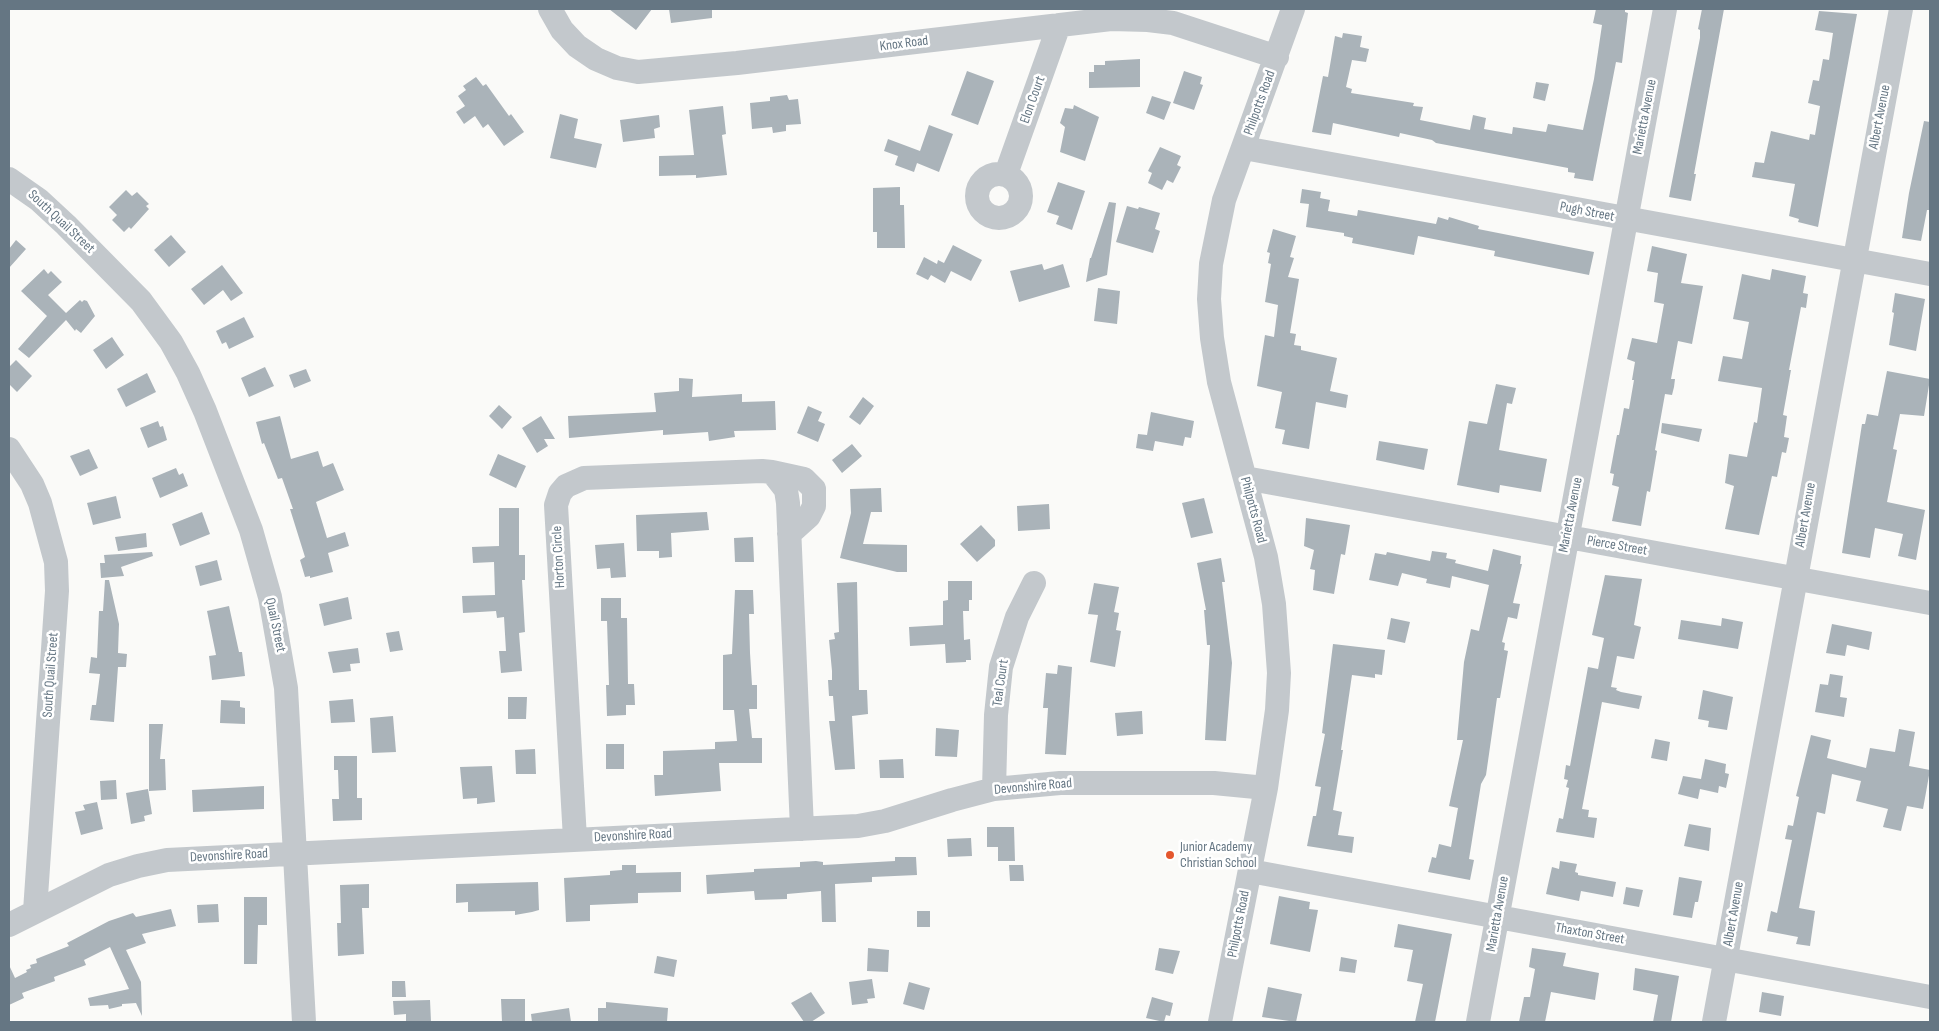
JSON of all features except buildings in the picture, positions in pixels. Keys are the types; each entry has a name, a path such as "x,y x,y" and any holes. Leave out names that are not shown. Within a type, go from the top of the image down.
{"street":[{"name":"Knox Road","path":"550,9 562,30 577,46 596,59 617,68 638,72 737,64 1111,19 1157,21 1191,28 1278,57"},
{"name":"Philpotts Road","path":"1220,1022 1266,788 1277,710 1278,673 1274,614 1266,557 1219,382 1212,338 1209,299 1215,235 1224,200 1278,57 1293,9"},
{"name":"Marietta Avenue","path":"1478,1022 1665,9"},
{"name":"Albert Avenue","path":"1714,1022 1794,578 1901,9"},
{"name":"Elon Court","path":"1006,174 1059,25"},
{"name":"Pugh Street","path":"1244,148 1930,274"},
{"name":"South Quail Street","path":"9,179 39,200 110,269"},
{"name":"Quail Street","path":"110,269 141,300 171,342 188,373 251,530 270,597 286,688 304,1022"},
{"name":"South Quail Street","path":"9,449 32,484 40,503 56,562 57,591 35,911"},
{"name":"Horton Circle","path":"575,839 556,505 560,493 574,481 584,478 711,472 772,472 804,479 814,489 814,506 809,516 789,534 802,829"},
{"name":"Pierce Street","path":"1244,478 1930,604"},
{"name":"Teal Court","path":"994,789 996,716 1001,667 1017,617 1034,583"},
{"name":"Devonshire Road","path":"9,925 109,875 167,860 294,852 858,826 885,821 994,789 1060,783 1214,783 1266,788"},
{"name":"Thaxton Street","path":"1250,871 1930,996"}],"place":[{"name":"Junior Academy Christian School","path":"1170,855"}]}
